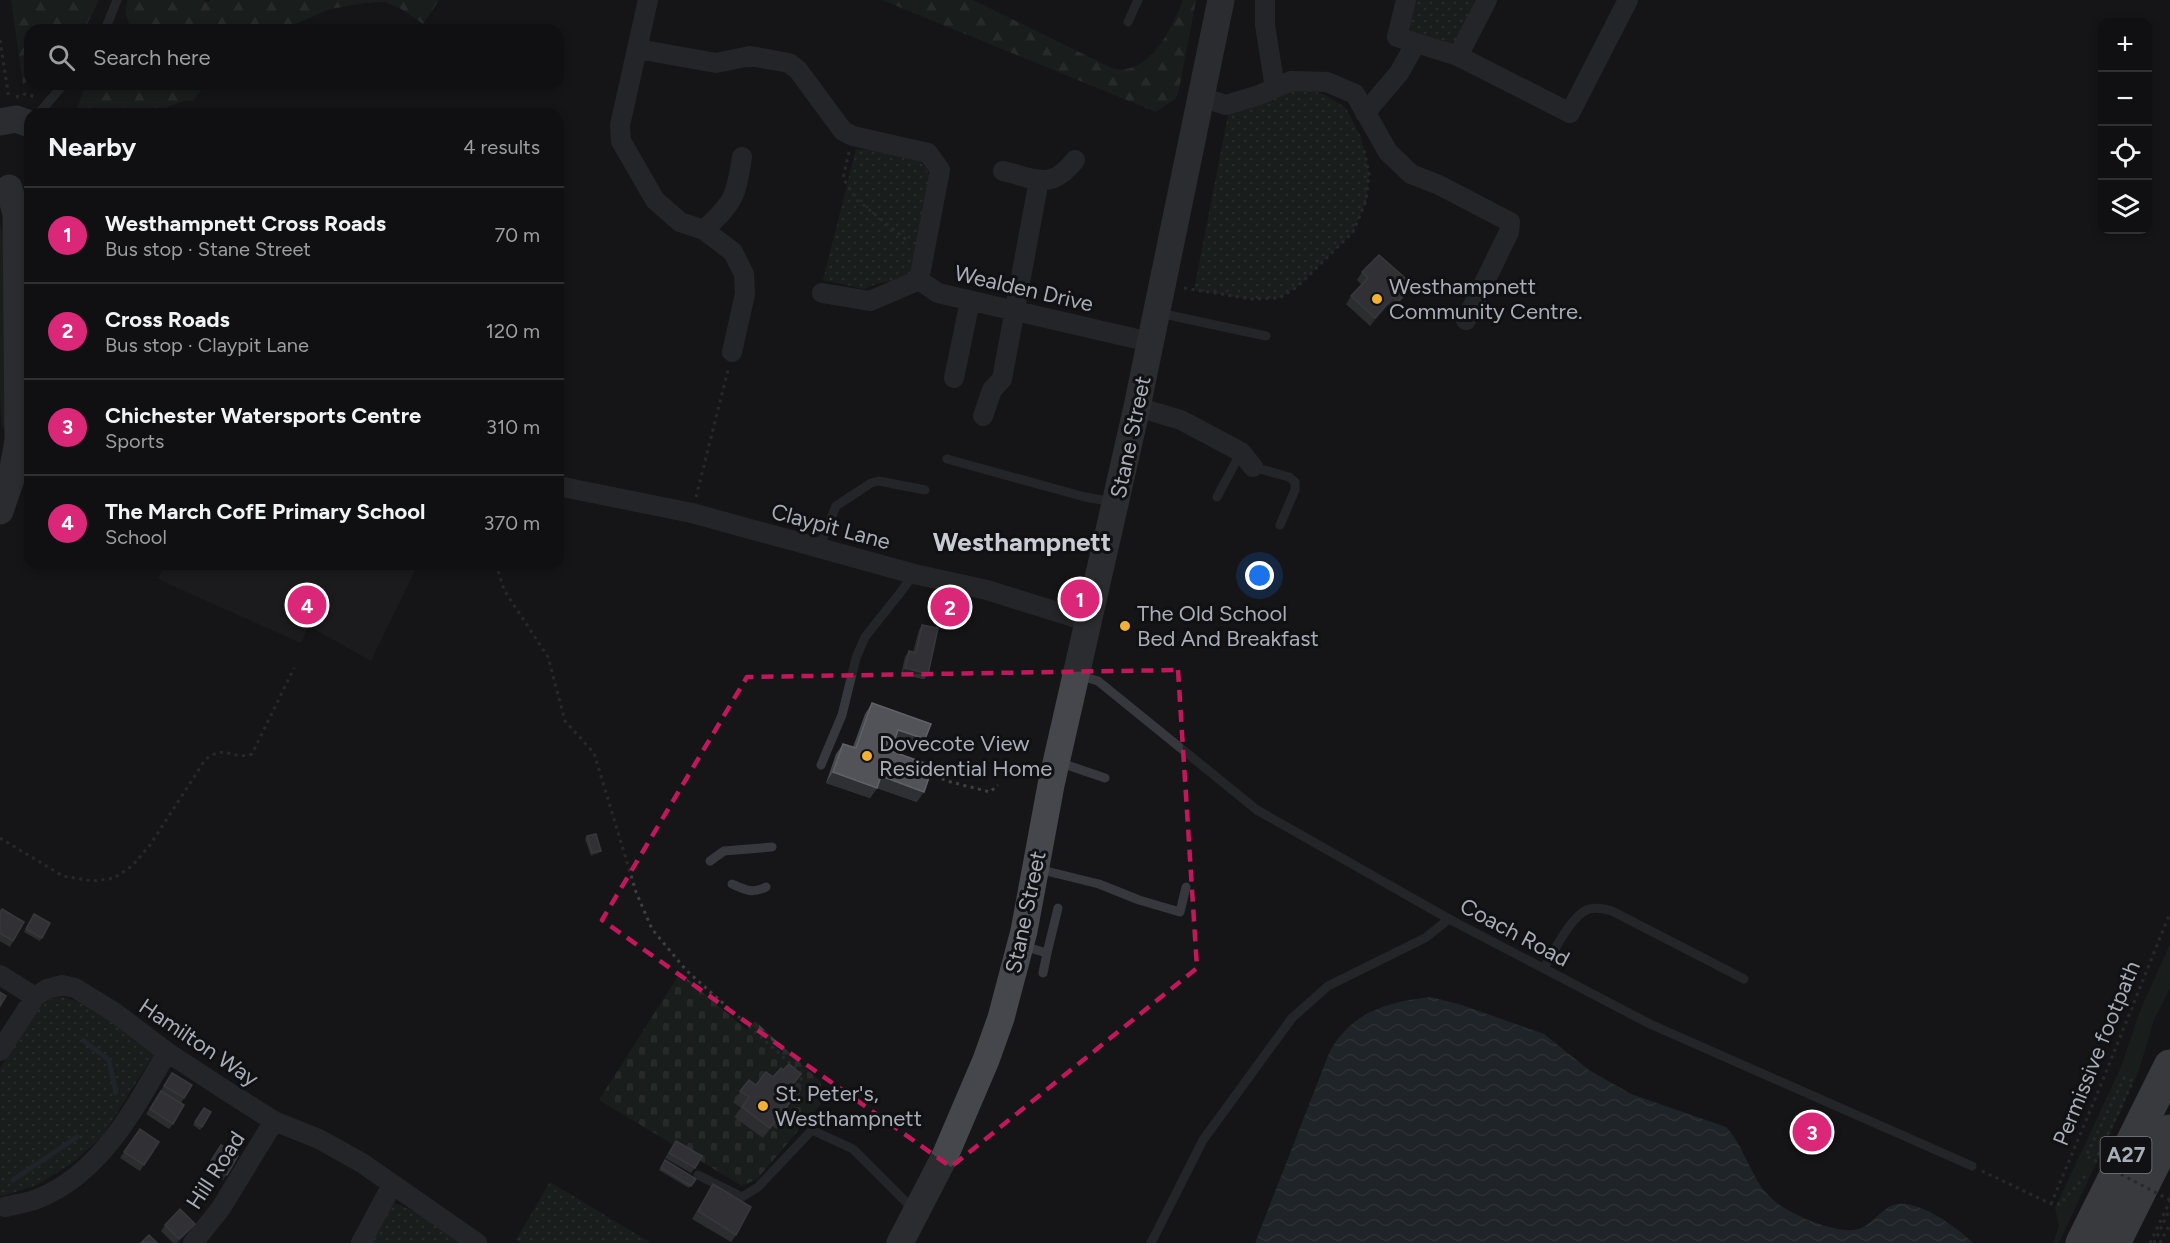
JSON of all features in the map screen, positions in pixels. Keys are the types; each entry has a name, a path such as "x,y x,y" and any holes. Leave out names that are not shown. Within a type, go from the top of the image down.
{"highway":[{"name":"A27","path":"2082,1243 2170,1066"},
{"name":"A27","path":"2114,1243 2170,1131"}],"street":[{"path":"648,0 621,125 621,141 656,200 680,222 704,230 733,252 744,274 745,294 732,352"},
{"name":"Stane Street","path":"900,1243 945,1156 986,1060 1001,1018 1021,945 1056,761 1137,407 1221,0"},
{"path":"1266,0 1265,25 1275,88"},
{"path":"1365,113 1399,73 1406,40 1406,0"},
{"path":"1458,56 1487,0"},
{"path":"1406,40 1458,56 1570,113 1628,0"},
{"path":"638,49 716,63 750,56 789,63 798,69 843,131 853,136"},
{"path":"1201,97 1226,105 1291,81 1327,82 1355,94 1388,152 1411,174 1439,185 1510,222 1509,232 1466,320"},
{"path":"5,111 15,119 24,122"},
{"name":"Wealden Drive","path":"853,136 928,153 940,170 919,280 938,293 1150,342"},
{"path":"704,230 727,208 737,189 742,157"},
{"path":"1004,171 1039,180 1054,180 1066,173 1075,160"},
{"path":"983,416 992,390 1002,379 1039,180"},
{"path":"0,511 11,479 18,441 16,214 13,185"},
{"path":"822,293 870,301 919,280"},
{"name":"Wealden Drive","path":"954,378 970,301"},
{"path":"1137,407 1181,420 1247,459"},
{"name":"Claypit Lane","path":"564,487 692,513 914,574 987,590 1089,621"},
{"path":"0,975 35,997 0,1051"},
{"name":"Hamilton Way","path":"35,997 47,989 62,985 75,988 114,1012 167,1052 274,1120 319,1139 362,1163 477,1243"},
{"path":"5,1207 37,1199 72,1180 97,1157 119,1131 167,1052"},
{"name":"Hill Road","path":"194,1243 221,1208 274,1120"},
{"path":"361,1243 392,1185"}],"lane":[{"path":"107,24 117,0"},
{"path":"1128,22 1137,0"},
{"path":"43,108 59,90"},
{"path":"1156,313 1266,336"},
{"path":"947,459 1085,497 1116,503"},
{"path":"1217,497 1247,459 1289,477 1295,482 1295,490 1280,525"},
{"path":"819,548 836,506 871,483 879,481 925,490"},
{"path":"821,765 842,715 856,658 865,637 914,574"},
{"name":"Coach Road","path":"1076,675 1098,681 1257,810 1449,919 1650,1024 1972,1166"},
{"path":"1056,761 1105,778"},
{"path":"710,861 724,851 772,848"},
{"path":"1035,868 1099,884 1139,900 1180,912 1186,887"},
{"path":"732,884 749,892 766,887"},
{"path":"1043,973 1058,908"},
{"path":"1544,968 1573,921 1586,909 1598,908 1612,911 1744,979"},
{"path":"1151,1243 1203,1140 1292,1018 1328,986 1425,938 1449,919"},
{"path":"1021,945 1047,953"},
{"path":"699,1175 742,1197 758,1188 812,1130 852,1149 917,1213"}],"path":[{"path":"0,40 5,111"},
{"path":"853,136 843,178 857,200 887,226 923,252"},
{"path":"1181,288 1251,299 1279,298 1298,287 1353,232 1366,201 1369,174 1361,137"},
{"path":"692,513 732,352"},
{"path":"498,570 504,590 548,657 565,722 594,753 636,892 652,929 686,970 802,1074 795,1114 812,1130"},
{"path":"0,838 63,876 93,881 114,878 132,866 150,845 205,760 214,752 245,756 252,754 294,669"},
{"path":"922,775 925,771 946,781 990,792 998,784"},
{"name":"Permissive footpath","path":"2051,1204 2170,914"},
{"path":"2094,1163 2098,1155 2133,1081 2124,1078 2086,1156 2170,1200 2152,1243"},
{"path":"1972,1166 2051,1204 2060,1204 2090,1170"},
{"path":"2152,1243 2170,1209"},
{"path":"2160,1243 2170,1224"}],"highlighted area":[{"path":"1178,670 1197,968 951,1167 602,920 747,677"}],"shaded area":[{"path":"163,570 415,570 371,661 309,626 301,643 158,578"}],"green space":[{"path":"11,0 99,0 87,24 24,24 23,84"},
{"path":"128,0 203,0 207,3 210,0 439,0 423,24 401,9 385,2 330,9 296,24 130,24 126,8"},
{"path":"882,0 973,0 1112,68 1125,69 1137,66 1157,48 1183,0 1196,0 1176,98 1156,112"},
{"path":"1411,0 1479,0 1453,49 1403,34"},
{"path":"1305,88 1325,95 1346,108 1361,137 1369,174 1366,201 1353,232 1297,287 1279,298 1251,299 1194,290 1229,110 1285,89"},
{"path":"84,90 201,90 193,101 184,101 165,108 77,108"},
{"path":"856,149 892,151 913,157 921,162 928,171 932,184 915,269 906,279 876,284 864,289 823,280"},
{"path":"0,221 5,251 8,426 2,428 0,395"},
{"path":"2170,944 2170,988 2154,1020 2138,1073 2059,1243 2053,1243 2059,1226 2055,1208 2121,1067 2140,1011"},
{"path":"680,973 747,1030 755,1021 821,1082 821,1104 757,1179 742,1186 599,1100"},
{"path":"58,996 95,1011 154,1054 102,1137 71,1164 37,1185 0,1197 0,1068 39,1008"},
{"path":"550,1182 651,1243 521,1243 516,1240"},
{"path":"393,1202 425,1216 465,1243 371,1243"}],"water":[{"path":"1431,997 1462,1005 1544,1034 1589,1070 1631,1094 1726,1127 1768,1195 1777,1203 1805,1219 1828,1227 1859,1229 1888,1207 1902,1204 1913,1205 1936,1215 1973,1243 1255,1243 1330,1051 1339,1037 1349,1026 1373,1011 1400,1002"}],"building":[{"name":"Westhampnett Community Centre.","path":"1379,255 1413,285 1398,302 1393,297 1375,318 1351,296 1368,278 1362,272"},
{"path":"922,625 938,628 928,674 905,668 909,651 916,653"},
{"name":"Dovecote View Residential Home","path":"872,703 931,724 925,739 898,730 891,751 933,766 924,792 881,776 877,788 833,772 843,744 856,748"},
{"path":"596,834 601,851 592,853 587,836"},
{"path":"2,909 24,922 13,941 0,933"},
{"path":"34,914 50,923 42,938 26,929"},
{"path":"0,992 6,996 0,1006"},
{"name":"St. Peter's, Westhampnett","path":"789,1064 801,1074 789,1089 796,1094 785,1109 789,1112 784,1119 780,1115 770,1128 742,1107 749,1097 740,1091 749,1080 756,1085 766,1072 773,1077 781,1068 783,1070"},
{"path":"172,1073 192,1085 184,1098 164,1086"},
{"path":"161,1091 184,1105 173,1124 150,1109"},
{"path":"204,1108 211,1112 202,1127 195,1122"},
{"path":"140,1129 159,1142 144,1165 124,1152"},
{"path":"676,1141 702,1156 695,1168 669,1153"},
{"path":"221,1145 238,1156 227,1175 209,1164"},
{"path":"665,1160 696,1179 691,1186 661,1168"},
{"path":"713,1184 751,1207 736,1235 698,1211"},
{"path":"180,1209 195,1224 179,1239 165,1225"},
{"path":"149,1235 157,1243 141,1243"}],"waterway":[{"path":"84,1041 109,1060 116,1093"},
{"path":"13,1180 77,1137"}],"place":[{"name":"Westhampnett Community Centre.","path":"1377,299"},
{"name":"Westhampnett Cross Roads","path":"1080,599"},
{"name":"The March CofE Primary School","path":"307,605"},
{"name":"Cross Roads","path":"950,607"},
{"name":"The Old School Bed And Breakfast","path":"1125,626"},
{"name":"Dovecote View Residential Home","path":"867,756"},
{"name":"St. Peter's, Westhampnett","path":"763,1106"},
{"name":"Chichester Watersports Centre","path":"1812,1132"}],"district":[{"name":"Westhampnett","path":"1022,542"}]}
